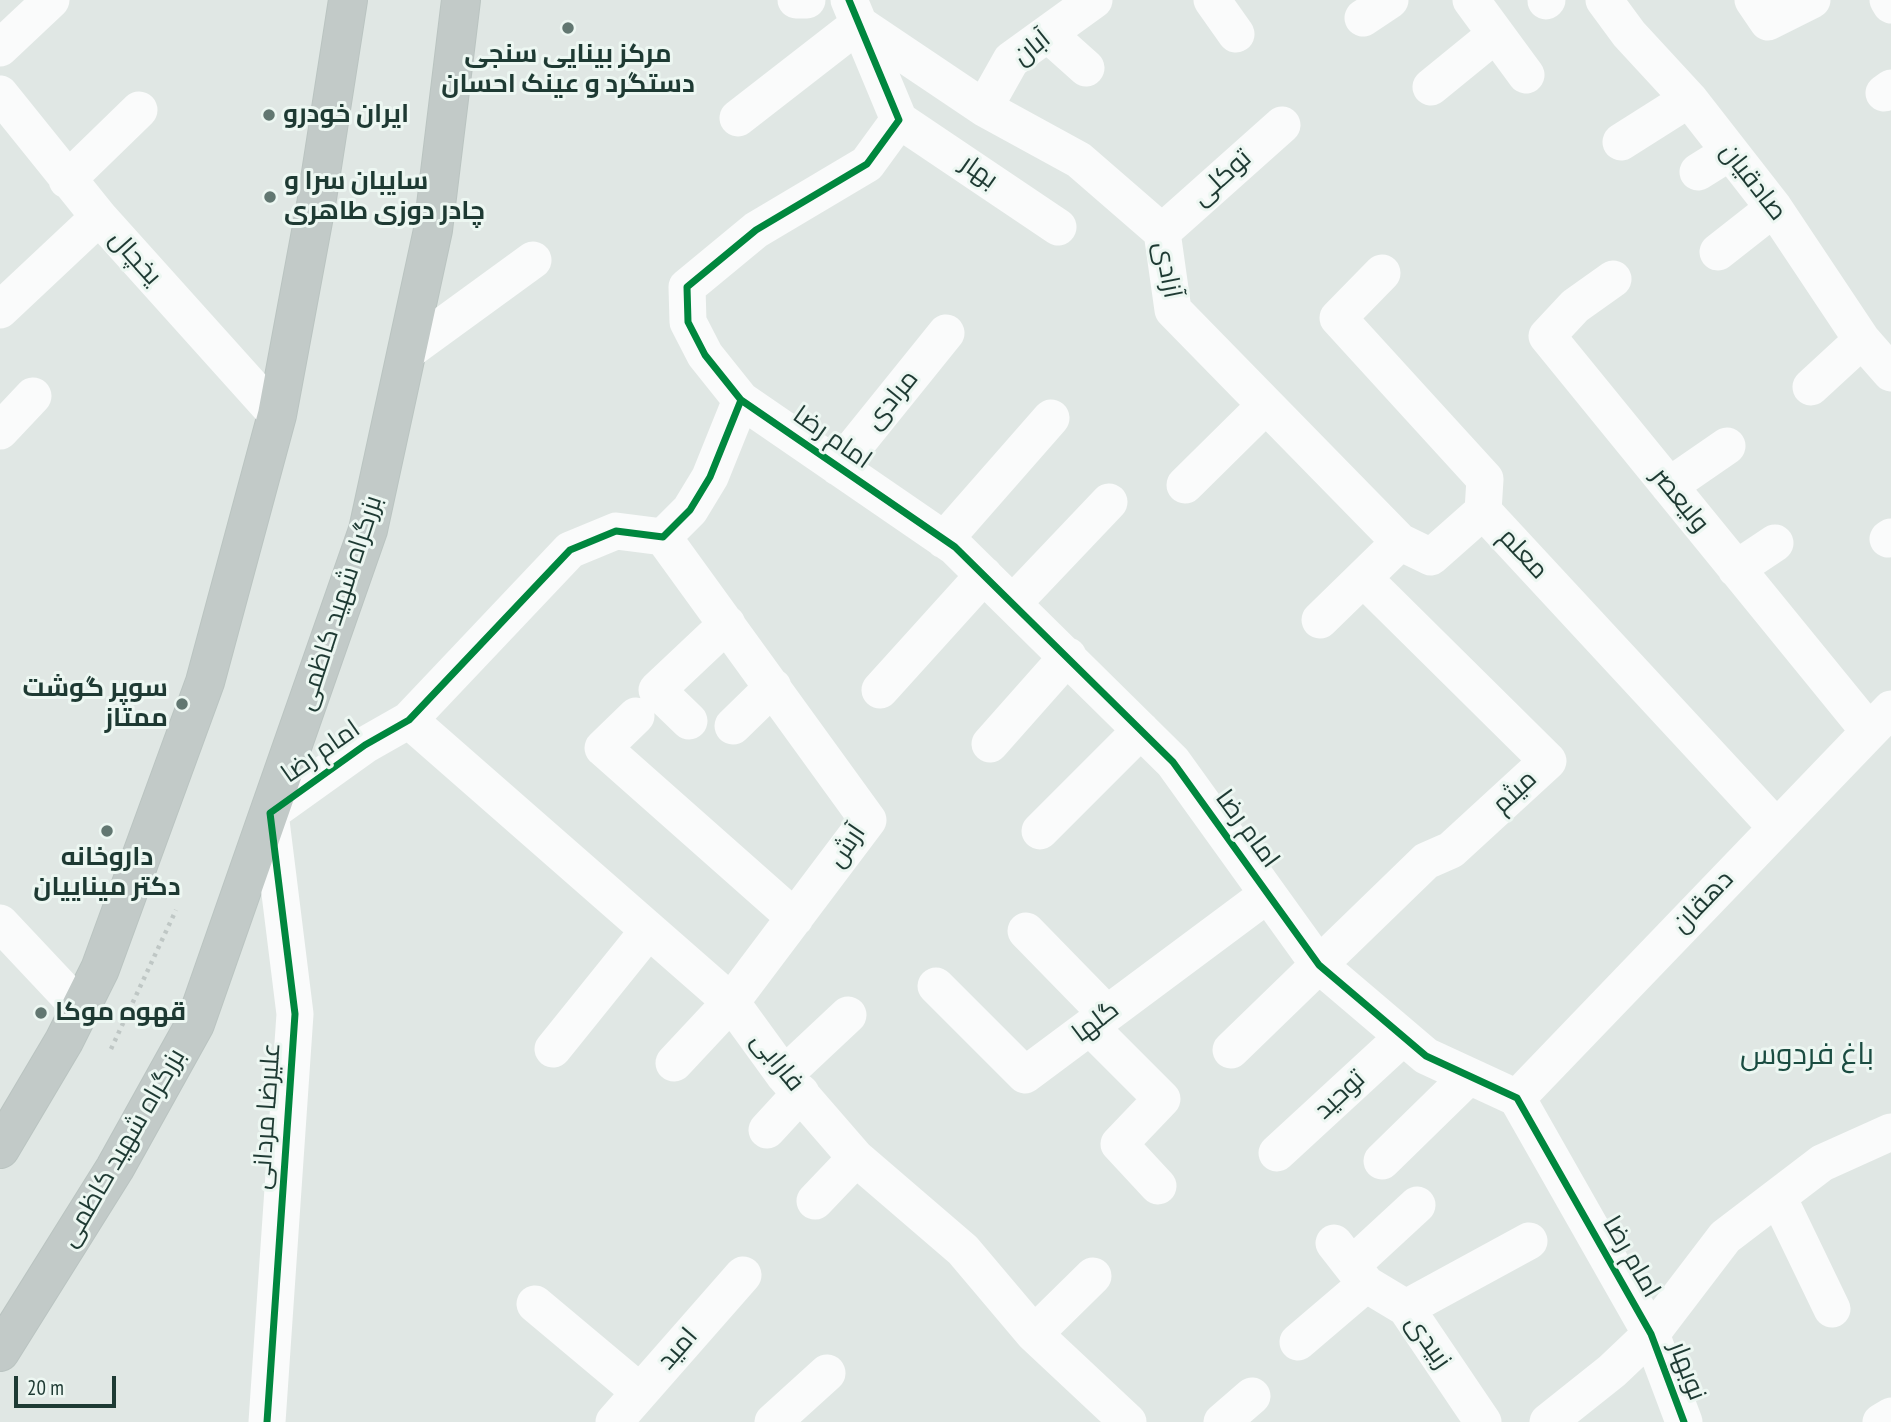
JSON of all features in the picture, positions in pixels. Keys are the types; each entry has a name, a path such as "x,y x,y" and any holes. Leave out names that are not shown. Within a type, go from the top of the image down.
{"highway":[{"path":"0,1149 100,969 205,682 277,415 348,0"},
{"name":"بزرگراه شهید کاظمی","path":"0,1352 115,1168 195,1024 368,530 433,230 461,0"}],"street":[{"path":"0,48 51,0"},
{"path":"796,0 807,0"},
{"name":"آبان","path":"984,108 1011,60 1094,0"},
{"path":"1212,0 1236,34"},
{"path":"1471,0 1526,75"},
{"name":"صادقیان","path":"1604,0 1629,34 1689,99 1774,208 1862,340 1891,373"},
{"path":"1753,0 1768,22 1812,0"},
{"path":"1888,0 1891,5"},
{"path":"738,118 854,12 899,120"},
{"name":"آزادی","path":"854,12 984,108 1079,160 1162,232 1173,310 1400,542"},
{"path":"1048,34 1086,68"},
{"path":"1431,87 1496,34"},
{"name":"یخچال","path":"0,94 67,180 277,415"},
{"path":"1621,142 1689,99"},
{"path":"67,180 139,110"},
{"name":"بهار","path":"899,120 1058,227"},
{"name":"امام رضا","path":"899,120 867,164 756,230 687,287 688,322 705,355 741,400 955,547 1068,656 1173,762 1319,965 1426,1056 1517,1098 1651,1334"},
{"name":"توکلی","path":"1162,232 1282,125"},
{"path":"1698,173 1730,152"},
{"path":"1718,252 1774,208"},
{"path":"0,310 99,217"},
{"path":"408,351 533,260"},
{"name":"معلم","path":"1381,273 1338,318 1485,479 1483,511 1776,827"},
{"name":"ولیعصر","path":"1613,279 1575,306 1547,335 1736,569 1880,720"},
{"name":"مرادی","path":"838,467 946,334"},
{"path":"1811,387 1862,340"},
{"path":"0,431 33,396"},
{"path":"663,537 690,510 710,477 741,400"},
{"path":"1185,485 1266,405"},
{"path":"944,540 1051,418"},
{"path":"1669,486 1727,446"},
{"path":"1013,603 1108,502"},
{"path":"1320,620 1400,542 1431,557 1483,511"},
{"name":"امام رضا","path":"270,813 365,745 409,720 570,550 616,531 663,537"},
{"name":"آرش","path":"663,537 868,820 731,1002 674,1063"},
{"path":"1736,569 1775,543"},
{"path":"880,690 984,575"},
{"name":"میثم","path":"1319,965 1426,861 1451,850 1548,761 1363,578"},
{"path":"689,720 657,690 727,624"},
{"path":"990,744 1068,656"},
{"path":"733,726 773,687"},
{"path":"636,716 603,748 795,918"},
{"name":"فارابی","path":"409,720 731,1002 792,1084 856,1157 963,1250 1034,1335 1128,1422"},
{"name":"دهقان","path":"1517,1098 1880,720"},
{"path":"1040,831 1141,730"},
{"name":"علیرضا مردانی","path":"267,1422 295,1014 270,813"},
{"name":"گلها","path":"936,986 1025,1075 1268,894"},
{"path":"0,923 80,1009"},
{"path":"553,1049 648,931"},
{"path":"1026,931 1162,1099 1119,1144 1158,1186"},
{"path":"1231,1050 1319,965"},
{"path":"767,1130 792,1084 848,1015"},
{"name":"توحید","path":"1277,1153 1403,1037"},
{"path":"1382,1161 1469,1076"},
{"path":"1548,1422 1612,1371 1651,1334 1725,1237 1822,1163 1891,1132"},
{"path":"815,1201 856,1157"},
{"path":"1778,1197 1832,1309"},
{"path":"1298,1342 1350,1264 1417,1205"},
{"path":"1406,1308 1529,1241"},
{"name":"زبیدی","path":"1350,1264 1406,1308 1483,1422"},
{"name":"امید","path":"614,1422 743,1275"},
{"path":"1034,1335 1093,1276"},
{"path":"535,1304 640,1392"},
{"name":"نوبهار","path":"1651,1334 1684,1422"},
{"path":"773,1422 827,1373"},
{"path":"1222,1422 1252,1396"},
{"path":"1881,1422 1891,1416"}],"path":[{"path":"111,1049 176,911"}],"cycle path":[{"path":"267,1422 295,1014 270,813 365,745 409,720 570,550 616,531 663,537 690,510 710,477 741,400 705,355 688,322 687,287 756,230 867,164 899,120 849,0"},
{"path":"741,400 955,547 1173,762 1319,965 1426,1056 1517,1098 1651,1334 1684,1422"}],"place":[{"name":"مرکز بینایی سنجی دستگرد و عینک احسان","path":"568,28"},
{"name":"ایران خودرو","path":"269,115"},
{"name":"سایبان سرا و چادر دوزی طاهری","path":"270,197"},
{"name":"سوپر گوشت ممتاز","path":"182,704"},
{"name":"داروخانه دکتر میناییان","path":"107,831"},
{"name":"قهوه موکا","path":"41,1013"}],"district":[{"name":"باغ فردوس","path":"1807,1055"}]}
